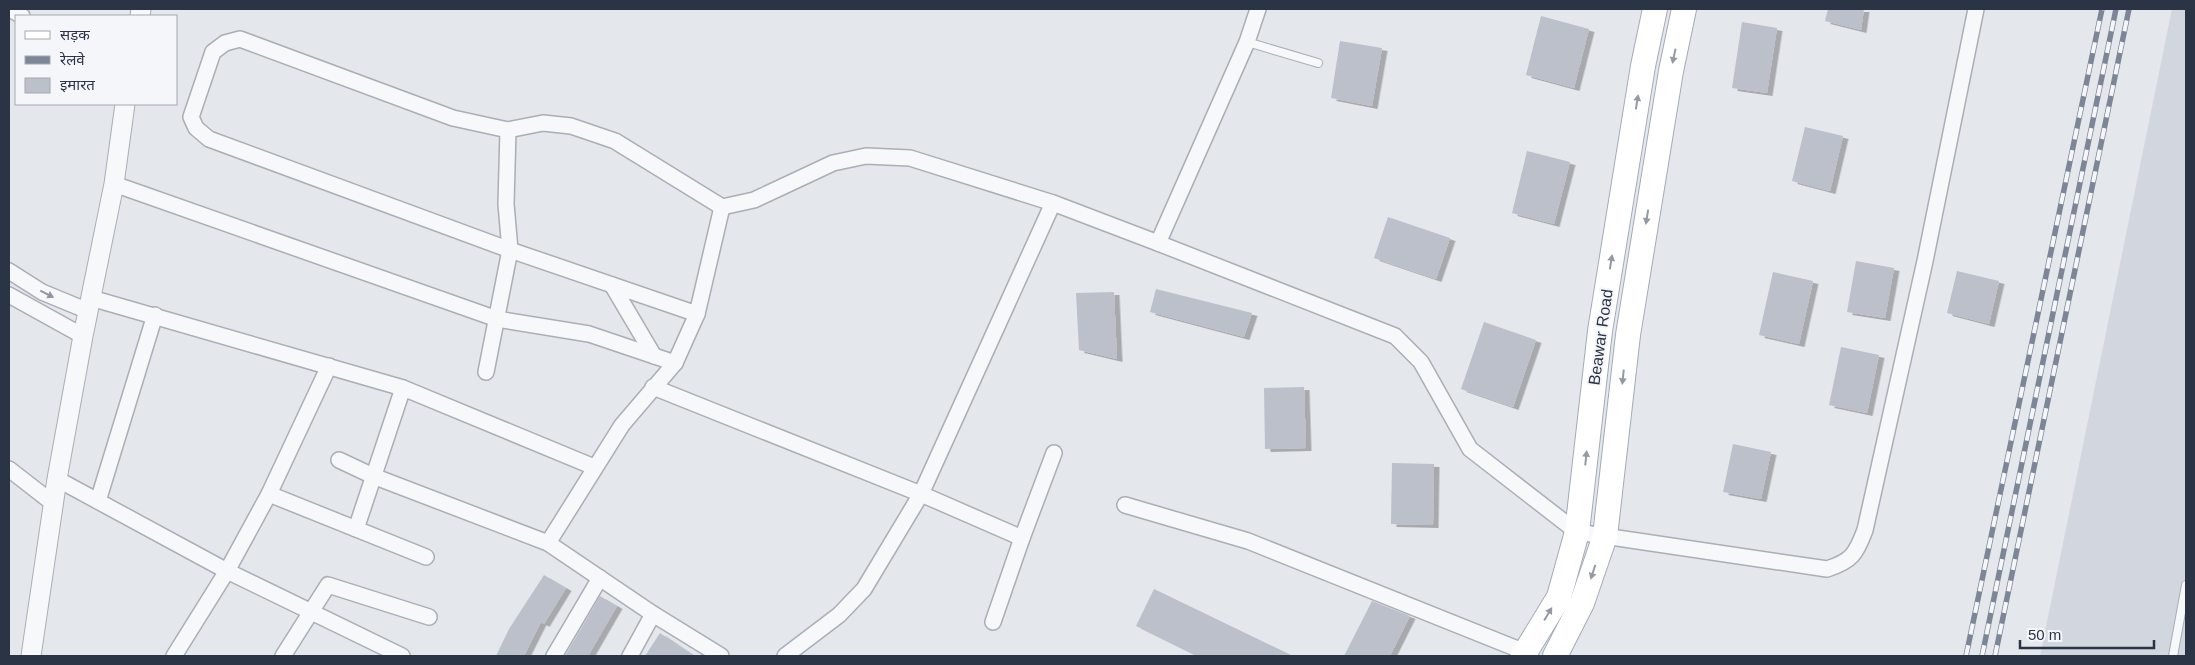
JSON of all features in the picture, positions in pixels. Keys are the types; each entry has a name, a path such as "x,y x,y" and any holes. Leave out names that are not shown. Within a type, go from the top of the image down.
{"main road":[{"name":"Beawar Road","path":"1524,654 1558,596 1577,532 1600,331 1643,66 1655,9"},
{"name":"Beawar Road","path":"1555,656 1582,604 1605,536 1628,335 1671,71 1684,9"}],"street":[{"path":"1158,243 1247,42 1258,9"},
{"path":"697,314 510,250 209,138 196,128 191,117 213,52 224,42 240,40 453,118 508,130 543,123 571,126 615,140 722,207 754,200 833,163 866,156 910,158 1053,203 1395,336 1421,362 1470,450 1577,532 1827,569 1844,563 1856,552 1865,530 1926,262 1976,9"},
{"path":"31,656 57,479 83,336 114,184 125,105"},
{"path":"486,372 498,319 510,250 506,204 508,130"},
{"path":"114,184 498,319 589,334 675,363"},
{"path":"785,656 839,615 864,589 921,494 1053,203"},
{"path":"548,543 622,425 648,392 675,363 697,314 722,207"},
{"path":"9,271 42,292 91,298 155,315 403,388 594,467"},
{"path":"612,285 654,356"},
{"path":"9,295 83,336"},
{"path":"98,501 155,315"},
{"path":"174,656 227,571 269,494 329,366"},
{"path":"356,529 403,388"},
{"path":"648,392 921,494 1022,538"},
{"path":"993,622 1054,454"},
{"path":"338,460 373,476 548,543 653,614 721,656"},
{"path":"9,469 54,504"},
{"path":"57,479 227,571 402,656"},
{"path":"269,494 426,557"},
{"path":"1125,506 1248,541 1524,654"},
{"path":"554,656 600,578"},
{"path":"283,656 328,585 429,618"},
{"path":"630,656 653,614"}],"lane":[{"path":"1247,42 1318,63"},
{"path":"2173,656 2186,585"}],"shaded area":[{"path":"2172,9 2186,9 2186,656 2040,656"}],"building":[{"path":"1828,9 1864,9 1861,30 1825,21"},
{"path":"1541,16 1589,29 1574,88 1526,75"},
{"path":"1742,22 1777,28 1767,93 1732,88"},
{"path":"1340,41 1382,48 1372,106 1331,98"},
{"path":"1805,127 1843,136 1830,191 1792,181"},
{"path":"1527,151 1570,162 1554,224 1512,213"},
{"path":"1388,217 1450,238 1436,279 1374,258"},
{"path":"1856,261 1894,268 1885,318 1847,312"},
{"path":"1957,271 1999,281 1989,324 1947,313"},
{"path":"1773,272 1813,281 1799,344 1759,335"},
{"path":"1156,289 1252,313 1244,337 1150,312"},
{"path":"1114,292 1117,359 1079,350 1076,293"},
{"path":"1484,322 1536,340 1513,407 1461,389"},
{"path":"1841,347 1879,355 1867,413 1829,405"},
{"path":"1304,387 1306,448 1265,449 1264,388"},
{"path":"1733,444 1771,452 1761,499 1723,492"},
{"path":"1392,463 1434,464 1433,525 1391,524"},
{"path":"544,575 566,588 544,624 541,622 524,656 496,656 509,629"},
{"path":"1154,589 1293,656 1197,656 1136,626"},
{"path":"600,596 617,606 588,656 565,656"},
{"path":"1372,601 1410,616 1390,656 1344,656"},
{"path":"660,633 694,656 645,656"}],"railway":[{"path":"1966,656 2102,9"},
{"path":"1982,656 2116,9"},
{"path":"1995,656 2129,9"}]}
